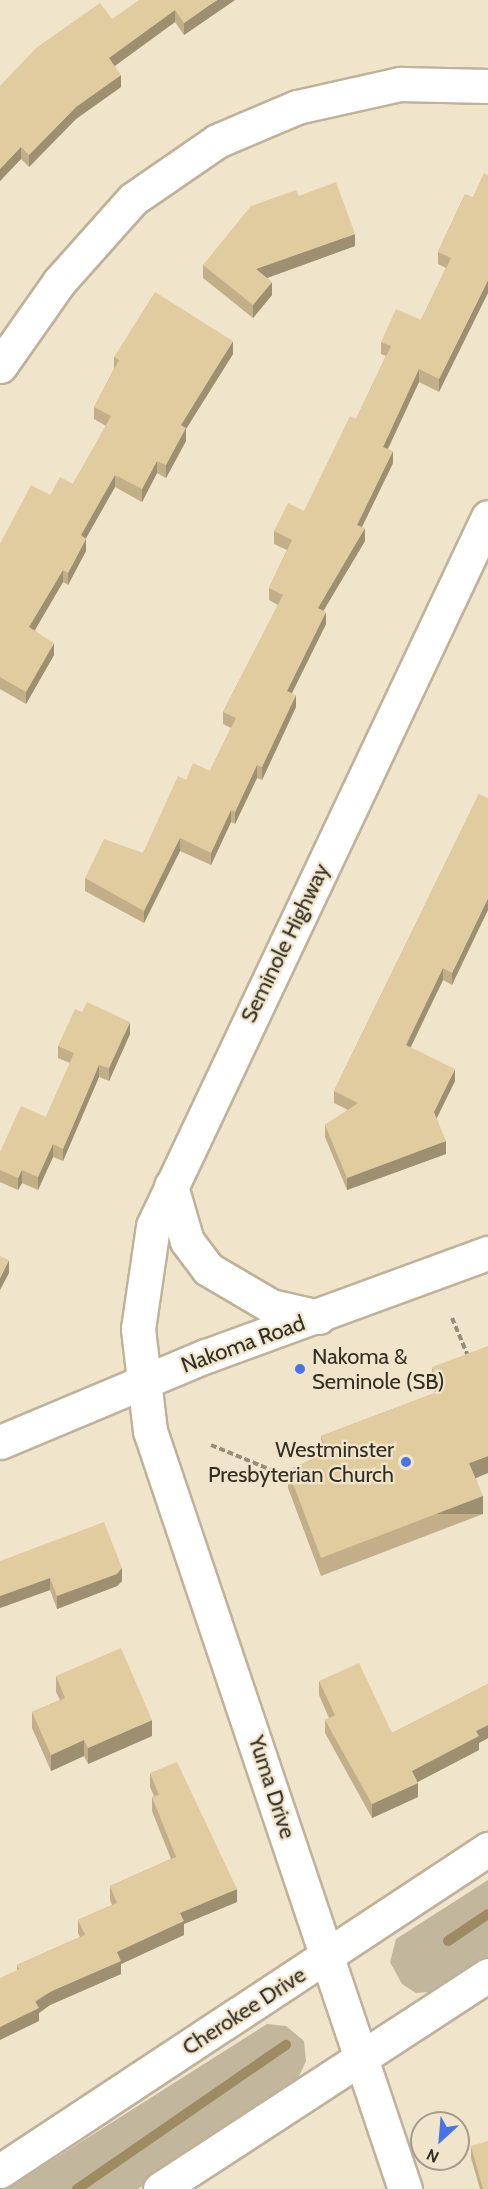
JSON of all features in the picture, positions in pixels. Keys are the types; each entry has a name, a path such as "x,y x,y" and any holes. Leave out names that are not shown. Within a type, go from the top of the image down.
{"street":[{"path":"0,366 59,282 133,199 217,141 297,107 400,84 488,86"},
{"name":"Seminole Highway","path":"141,1384 138,1329 145,1263 171,1186 488,517"},
{"path":"171,1186 187,1241 208,1269 271,1306 319,1317"},
{"name":"Nakoma Road","path":"0,1442 141,1384 488,1253"},
{"name":"Yuma Drive","path":"141,1384 150,1431 405,2189"},
{"name":"Cherokee Drive","path":"0,2171 488,1849"},
{"path":"160,2189 361,2061 488,1975"}],"path":[{"path":"452,1318 471,1365"},
{"path":"211,1445 281,1474 292,1486"}],"shaded area":[{"path":"488,1880 488,1960 442,1991 416,1993 402,1984 390,1962 396,1939"},
{"path":"267,2024 286,2026 304,2041 306,2061 295,2085 138,2189 7,2189"}],"building":[{"path":"139,0 217,0 184,23 175,10 109,58 121,75 76,107 29,155 21,147 0,169 0,86 36,48 100,3 112,19"},
{"path":"484,173 488,175 488,280 439,379 419,369 383,447 393,451 357,525 365,528 318,608 326,612 287,691 296,695 262,767 257,765 235,812 231,810 211,853 180,838 144,911 85,878 104,839 143,853 178,776 186,780 193,763 210,771 236,718 223,712 283,595 269,588 292,540 274,531 288,503 304,511 350,416 356,419 391,346 381,342 396,309 421,320 451,258 438,252 465,194 473,197"},
{"path":"336,182 355,234 256,269 272,282 253,305 203,265 251,206 296,190 299,196"},
{"path":"155,292 233,341 181,425 186,428 166,465 157,461 142,489 115,475 81,535 86,539 68,573 63,570 29,627 54,643 26,692 0,677 0,544 31,485 50,495 60,477 73,484 111,416 94,407 119,360 114,357"},
{"path":"479,794 488,798 488,898 452,973 443,968 406,1045 455,1069 434,1112 446,1141 347,1178 325,1125 358,1103 334,1091"},
{"path":"87,1002 130,1022 109,1068 99,1065 63,1149 53,1144 38,1177 22,1170 18,1178 0,1170 0,1152 21,1106 46,1117 74,1053 58,1046 75,1009 82,1012"},
{"path":"0,1256 9,1260 0,1278"},
{"name":"Westminster Presbyterian Church","path":"488,1346 488,1456 469,1463 483,1496 321,1558 288,1470 328,1453 321,1436 440,1391 432,1367"},
{"path":"104,1522 122,1568 117,1574 57,1596 50,1578 0,1596 0,1561"},
{"path":"121,1648 152,1720 88,1748 84,1740 51,1755 32,1712 65,1698 56,1676"},
{"path":"359,1663 392,1733 488,1684 488,1725 476,1731 479,1736 412,1771 418,1783 372,1804 325,1720 335,1715 319,1681"},
{"path":"177,1762 237,1889 180,1913 184,1921 117,1952 121,1961 50,1992 35,2001 39,2008 0,2027 0,1978 19,1969 17,1965 85,1935 78,1920 117,1903 110,1886 176,1857 152,1797 159,1795 150,1773"},
{"path":"488,2141 488,2189 483,2189 471,2146"}],"waterway":[{"path":"448,1941 488,1914"},
{"path":"77,2189 286,2045"}],"place":[{"name":"Nakoma & Seminole (SB)","path":"300,1369"},
{"name":"Westminster Presbyterian Church","path":"406,1462"}]}
